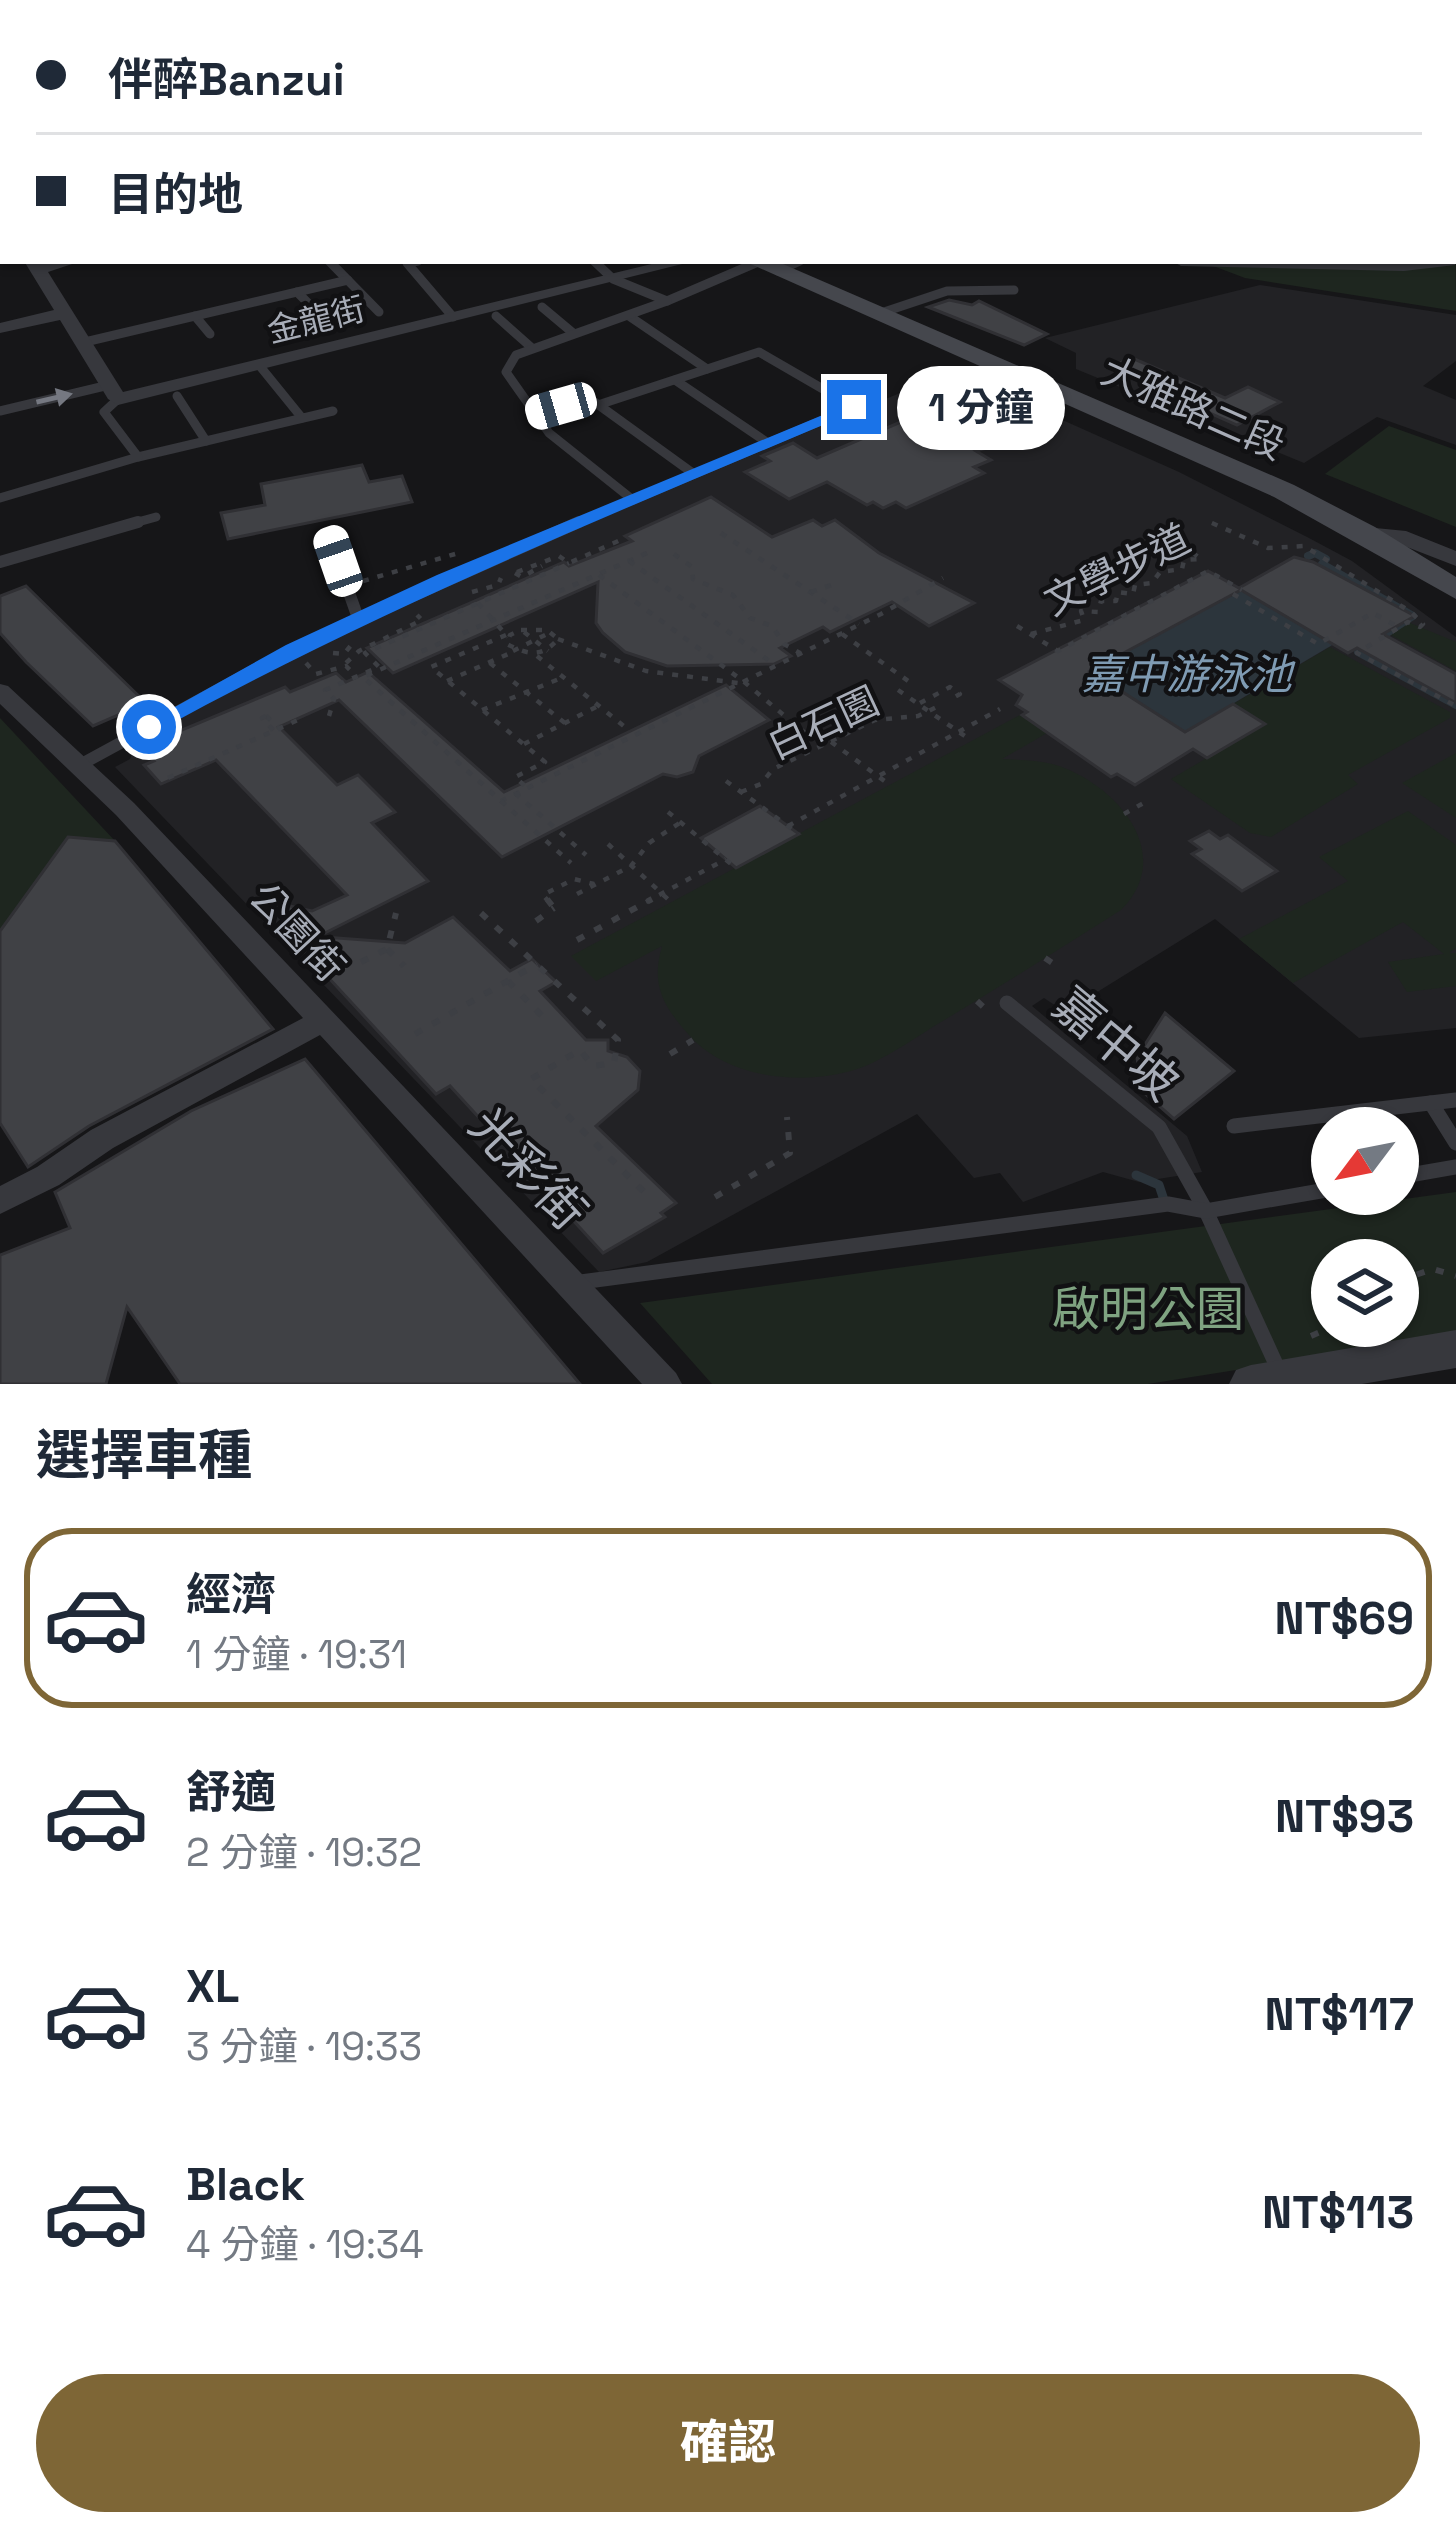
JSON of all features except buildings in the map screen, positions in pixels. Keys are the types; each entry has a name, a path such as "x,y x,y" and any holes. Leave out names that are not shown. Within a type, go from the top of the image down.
{"main road":[{"name":"大雅路二段","path":"773,264 877,315 1214,458 1365,532 1456,590"}],"street":[{"name":"金龍街","path":"114,392 259,365 673,264"},
{"path":"1315,264 1420,264"},
{"path":"36,265 114,392"},
{"path":"0,328 65,313"},
{"path":"1365,532 1398,536 1456,559"},
{"name":"公園街","path":"0,691 125,809 322,1021 102,1139 0,1201"},
{"name":"光彩街","path":"322,1021 664,1384"},
{"path":"1267,1382 1456,1349"}],"lane":[{"path":"332,264 379,312"},
{"path":"407,264 453,317"},
{"path":"597,264 614,279 667,301"},
{"path":"633,500 549,433 506,372 516,356 532,348 773,264"},
{"path":"85,342 348,280"},
{"path":"877,315 947,291 1015,290"},
{"path":"297,292 314,309"},
{"path":"542,307 573,333"},
{"path":"195,316 210,334"},
{"path":"496,316 532,348"},
{"path":"629,316 707,369"},
{"path":"77,766 358,618 854,407 759,352 598,405"},
{"path":"259,365 302,418"},
{"path":"675,380 768,443"},
{"path":"0,411 114,392"},
{"path":"114,392 104,412 138,457"},
{"path":"177,395 206,441"},
{"path":"533,414 589,398 694,474"},
{"path":"0,498 138,457 333,411"},
{"path":"0,562 156,517"},
{"path":"329,536 358,618"},
{"name":"嘉中坡","path":"1006,1003 1159,1127 1206,1211 1267,1382"},
{"path":"1234,1126 1456,1100"},
{"path":"1431,1103 1456,1143"},
{"path":"1419,1173 1456,1166"},
{"path":"571,1283 1168,1204 1206,1211 1311,1193"}],"path":[{"path":"1212,524 1268,548 1304,546 1336,562 1423,624 1408,622 1357,653 1456,706"},
{"path":"721,533 860,624"},
{"path":"328,716 334,699 325,690 379,667 365,653 625,538"},
{"name":"文學步道","path":"1178,542 1201,559"},
{"path":"346,585 462,552"},
{"path":"572,863 363,677 647,554"},
{"path":"674,554 692,567 693,579 733,596 750,618 771,622 780,629 784,644 800,653"},
{"path":"1201,559 1208,571 1242,590 1233,594 1318,644 1373,613 1400,628"},
{"name":"文學步道","path":"1031,634 1084,620 1081,611 1098,612 1101,601 1116,601 1118,592 1132,594 1136,585 1152,583 1160,572 1182,569 1184,560 1201,559"},
{"path":"629,561 775,665"},
{"path":"515,573 521,578 543,564 534,565"},
{"path":"1017,626 1058,651 1208,571"},
{"path":"598,574 810,737"},
{"path":"501,801 860,624 943,578"},
{"path":"811,592 830,585"},
{"path":"478,603 500,623 496,625 514,651 548,651 558,639"},
{"path":"344,654 318,655 305,665 316,674 346,664 359,651 422,620 416,615"},
{"path":"527,788 515,777 544,762 431,668 521,630 552,632 558,639 646,671 740,682"},
{"path":"521,630 548,651"},
{"path":"447,681 552,632"},
{"path":"841,633 911,683"},
{"path":"356,637 344,654 356,676"},
{"path":"536,654 630,731"},
{"path":"490,663 564,722"},
{"path":"482,710 564,677"},
{"path":"919,704 950,687 960,694 953,698"},
{"path":"898,690 972,741"},
{"path":"930,711 940,705"},
{"path":"524,745 598,706"},
{"path":"788,826 1000,709"},
{"name":"白石園","path":"741,792 761,784 773,769 875,720 930,711"},
{"path":"168,778 298,720"},
{"path":"277,730 286,735"},
{"path":"819,733 890,785"},
{"path":"727,781 799,834"},
{"path":"515,794 586,855"},
{"path":"1124,814 1147,801"},
{"path":"668,812 736,868"},
{"path":"577,894 631,866 649,842 682,823"},
{"path":"608,844 671,902"},
{"path":"577,940 726,859"},
{"path":"536,921 557,906 543,896 574,879 594,884"},
{"path":"361,962 387,949 396,913"},
{"path":"482,914 618,1040 614,1063 593,1066 580,1050 531,1079 651,1199"},
{"path":"387,949 404,966"},
{"path":"1045,958 1060,968"},
{"path":"415,1034 537,964"},
{"path":"508,981 542,1016"},
{"path":"977,1000 990,1013"},
{"path":"670,1054 693,1040"},
{"path":"715,1197 790,1153 787,1117"},
{"path":"1419,1274 1433,1269 1456,1276"}],"shaded area":[{"path":"1260,285 1456,315 1456,361 1423,386 1456,400 1456,445 1377,417 1304,463 1076,369 1076,353 1045,338"},
{"path":"995,390 1179,472 1352,561 1456,637 1456,1028 1359,1038 1215,919 1065,1012 1044,998 1032,1006 1187,1136 1202,1172 1139,1182 1103,1172 1023,1202 1000,1173 974,1178 917,1114 647,1262 599,1272 115,767 130,759 137,739 296,654 449,582 900,393 923,407 962,393 978,399"}],"green space":[{"path":"1208,264 1456,264 1456,311 1245,278"},
{"path":"1389,426 1456,450 1456,527 1325,474"},
{"path":"1408,622 1456,642 1456,671 1389,634"},
{"path":"1330,647 1450,712 1450,718 1348,775 1358,784 1271,837 1250,833 1171,779 1265,724 1233,704"},
{"path":"1020,715 1047,733 1002,759 1059,766 1102,790 1119,806 1141,846 1143,867 1137,889 1121,910 879,1060 825,1076 800,1078 750,1071 706,1051 672,1014 659,983 662,946 596,981 571,956"},
{"path":"0,718 115,841 68,837 0,931"},
{"path":"1456,753 1456,818 1402,783"},
{"path":"1408,811 1456,845 1456,948 1449,953 1456,953 1456,986 1407,992 1388,962 1444,954 1403,922 1293,983 1239,939 1348,881 1319,857"},
{"name":"啟明公園","path":"1456,1192 1456,1335 1419,1341 1419,1239 1311,1239 1311,1347 1381,1347 1148,1384 712,1384 640,1303 1311,1212 1419,1215 1419,1197"}],"water":[{"name":"嘉中游泳池","path":"1242,590 1334,644 1185,732 1090,671"}],"waterway":[{"path":"1308,556 1315,553 1326,559 1322,564 1413,616 1358,652 1456,705"},
{"path":"1136,1175 1159,1185 1165,1203"}],"route":[{"path":"149,727 292,649 443,578 854,407"}]}
